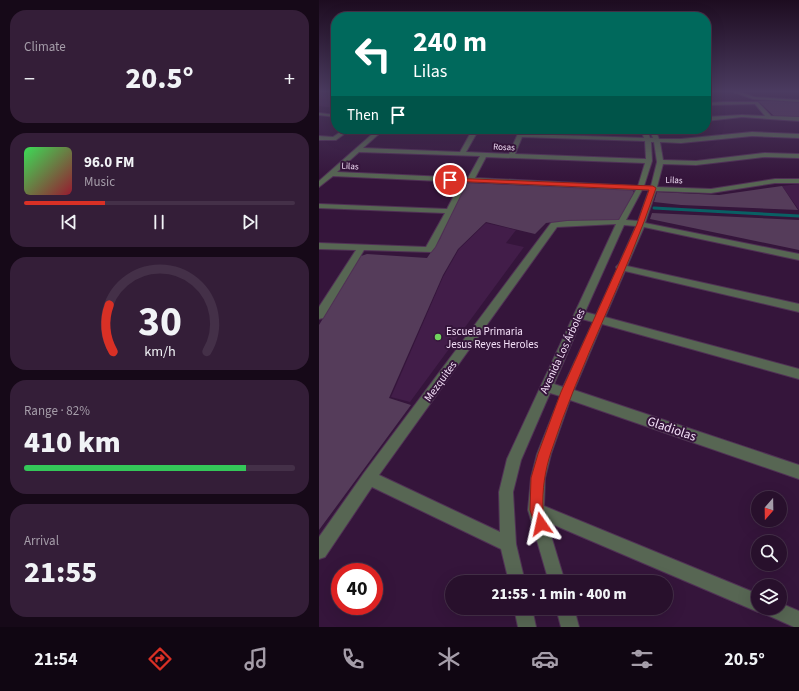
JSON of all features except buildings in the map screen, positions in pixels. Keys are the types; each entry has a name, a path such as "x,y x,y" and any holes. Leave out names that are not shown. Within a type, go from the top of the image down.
{"street":[{"path":"319,138 334,139 341,134"},
{"path":"319,185 376,134"},
{"path":"462,154 473,134"},
{"path":"511,156 520,135 649,136 697,140 753,134 799,136"},
{"name":"Avenida Los Árboles","path":"555,575 537,510 538,478 544,454 567,392 599,320 620,267 641,224 653,188 655,162 649,136"},
{"name":"Rosas","path":"357,150 696,163 765,155 799,156"},
{"path":"319,246 428,250 467,180 484,155"},
{"name":"Avenida Los Árboles","path":"515,575 508,544 506,492 514,459 621,222 655,162"},
{"name":"Lilas","path":"331,174 711,191 775,181 799,181"},
{"path":"319,206 449,211"},
{"name":"Mezquites","path":"319,551 369,478 552,226 562,223 621,222 641,224 799,257"},
{"path":"319,315 361,248"},
{"path":"620,267 799,308"},
{"path":"579,314 799,374"},
{"name":"Gladiolas","path":"546,386 799,472"},
{"path":"369,478 508,544"},
{"path":"537,510 751,600"},
{"path":"524,615 527,627"},
{"path":"567,615 570,627"},
{"path":"787,615 799,620"}],"shaded area":[{"path":"465,184 632,190 634,192 619,221 546,223 535,234 486,222 458,249 443,275 389,398 411,405 319,530 319,325 361,256 367,254 427,258 440,239"},
{"path":"799,184 799,210 782,186"},
{"path":"782,186 798,210 681,205 654,202 657,192 719,195"},
{"path":"652,213 799,220 799,250 650,219"},
{"name":"Escuela Primaria Jesus Reyes Heroles","path":"486,223 516,230 506,243 524,247 410,402 391,397 443,277 459,249"}],"waterway":[{"path":"654,208 799,216"}],"place":[{"name":"Escuela Primaria Jesus Reyes Heroles","path":"438,337"}],"route":[{"path":"450,180 653,188 641,224 620,267 599,320 567,392 544,454 538,478 537,510 541,524"}]}
